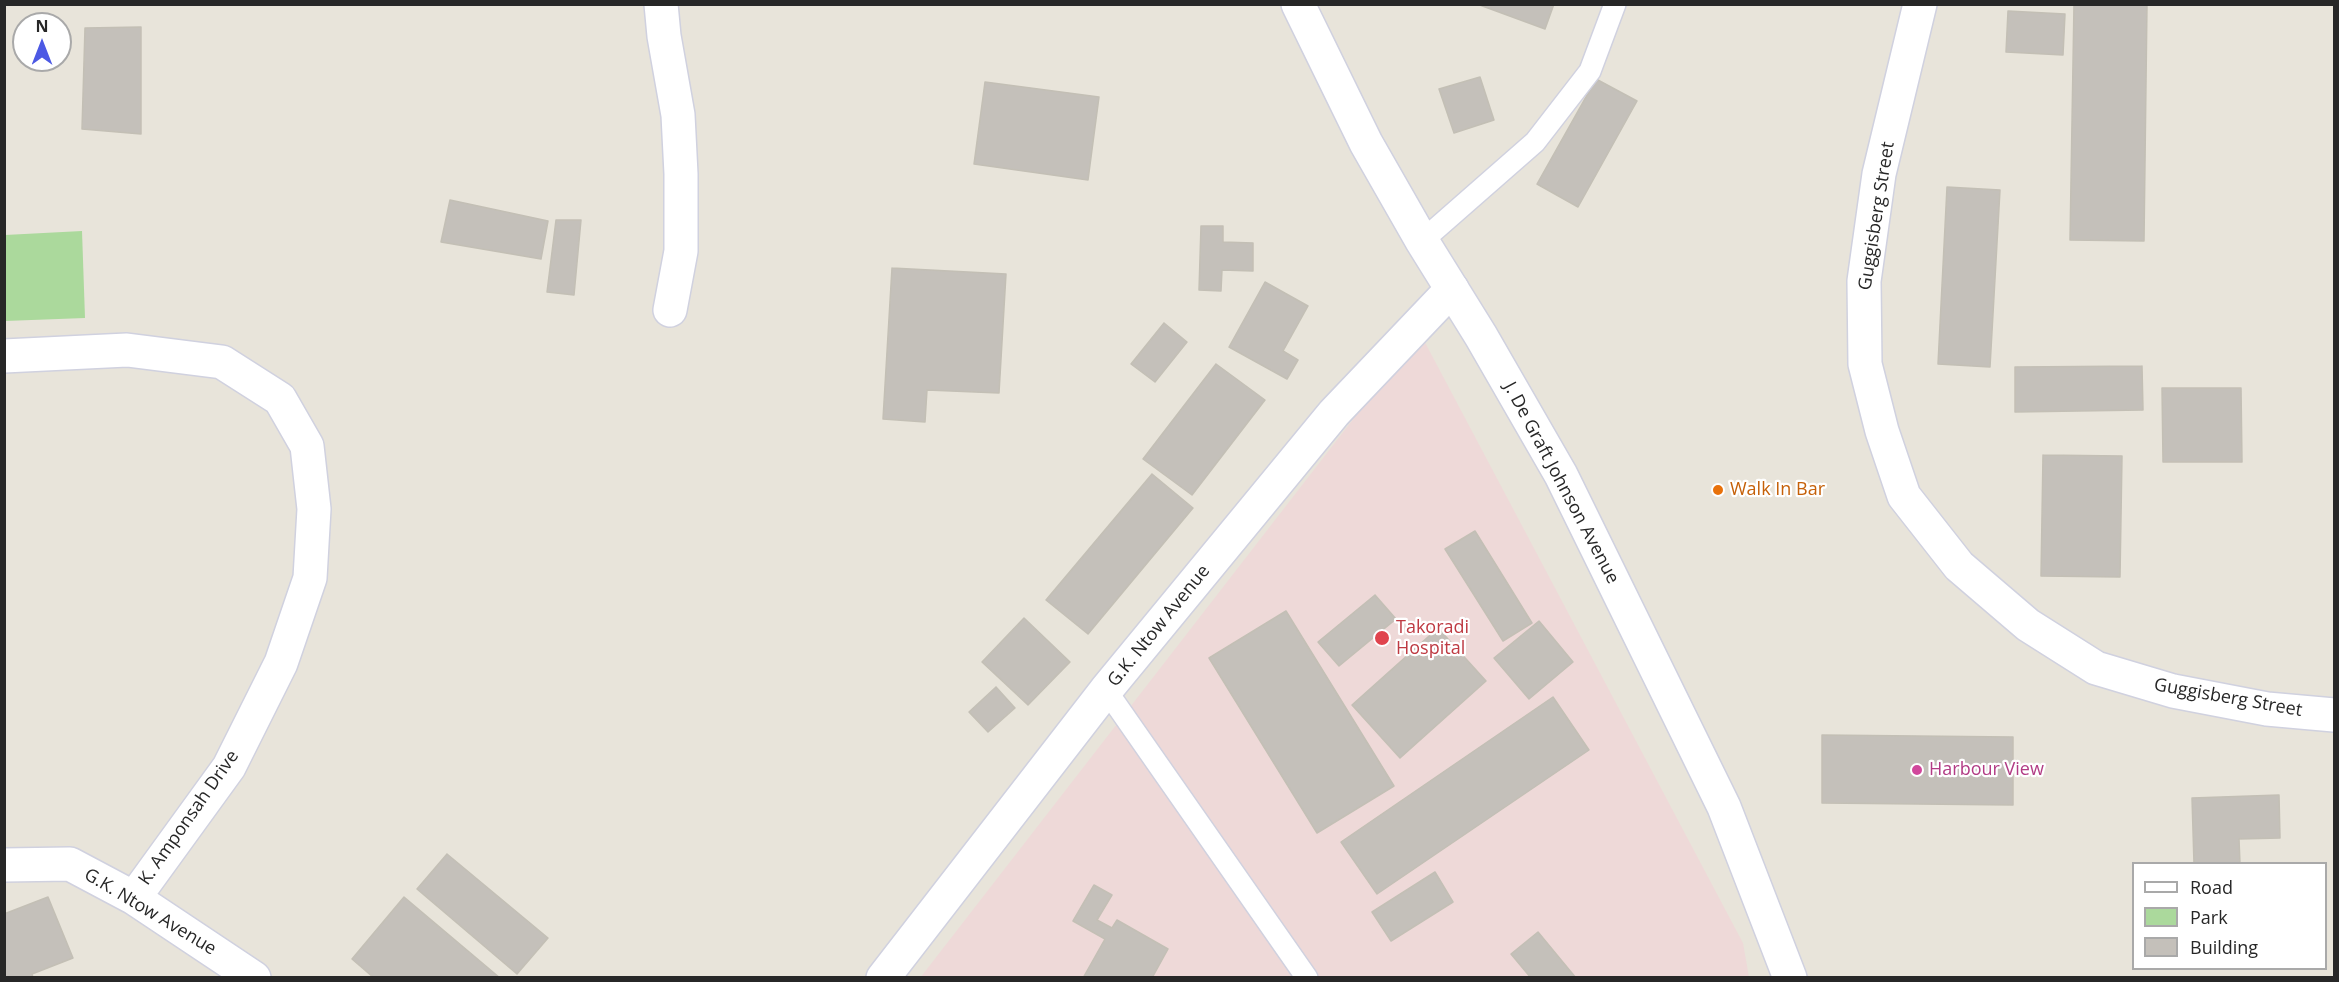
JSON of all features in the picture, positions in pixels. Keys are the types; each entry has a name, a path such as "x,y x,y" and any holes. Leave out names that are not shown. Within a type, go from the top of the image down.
{"street":[{"path":"661,4 664,36 678,115 681,174 681,251 670,310"},
{"name":"J. De Graft Johnson Avenue","path":"1298,4 1366,142 1561,476 1724,807 1790,978"},
{"name":"Guggisberg Street","path":"1920,4 1879,174 1864,281 1865,364 1882,431 1904,496 1959,566 2028,625 2096,668 2173,691 2267,709 2334,715"},
{"name":"G.K. Ntow Avenue","path":"884,978 1106,690 1334,413 1452,289"},
{"name":"K. Amponsah Drive","path":"4,356 127,350 222,362 280,399 307,446 314,509 310,578 282,663 229,767 134,898"},
{"name":"G.K. Ntow Avenue","path":"4,865 70,864 134,898 254,978"}],"lane":[{"path":"1422,241 1535,142 1590,71 1615,4"},
{"path":"1106,690 1308,978"}],"shaded area":[{"name":"Takoradi Hospital","path":"1420,333 1743,943 1749,977 920,978"}],"green space":[{"path":"82,231 85,318 5,321 5,235"}],"building":[{"path":"1477,4 1554,4 1545,29"},
{"path":"2074,4 2147,4 2144,241 2070,240"},
{"path":"2008,11 2065,14 2063,55 2006,52"},
{"path":"141,27 141,134 82,129 85,28"},
{"path":"1480,77 1494,120 1454,133 1439,89"},
{"path":"1596,79 1637,101 1578,207 1537,184"},
{"path":"985,82 1099,97 1088,180 974,164"},
{"path":"1947,187 2000,190 1990,367 1938,364"},
{"path":"450,200 548,221 541,259 441,242"},
{"path":"556,220 581,220 574,295 547,292"},
{"path":"1201,226 1223,226 1223,242 1253,243 1253,271 1222,270 1221,291 1199,290"},
{"path":"892,268 1006,274 999,393 927,390 925,422 883,419"},
{"path":"1265,282 1308,306 1283,351 1298,360 1287,379 1229,347"},
{"path":"1164,323 1187,342 1155,382 1131,364"},
{"path":"1216,364 1265,400 1192,495 1143,459"},
{"path":"2142,366 2143,410 2015,412 2015,367"},
{"path":"2162,388 2241,388 2242,462 2163,462"},
{"path":"2043,455 2122,456 2120,577 2041,576"},
{"path":"1152,474 1193,508 1088,634 1046,600"},
{"path":"1475,531 1532,623 1503,641 1445,549"},
{"path":"1375,595 1396,619 1339,666 1318,642"},
{"path":"1286,611 1394,786 1317,833 1209,658"},
{"path":"1024,618 1070,662 1028,705 982,662"},
{"path":"1539,621 1573,662 1529,699 1494,658"},
{"path":"1438,628 1486,681 1400,758 1352,705"},
{"path":"996,687 1015,708 988,732 969,712"},
{"path":"1553,697 1589,750 1377,894 1341,842"},
{"name":"Harbour View","path":"1822,735 2013,737 2013,805 1822,803"},
{"path":"2279,795 2280,838 2239,839 2240,862 2194,862 2192,798"},
{"path":"447,854 548,938 517,974 417,889"},
{"path":"1435,872 1453,902 1391,941 1372,912"},
{"path":"1094,885 1112,895 1097,920 1112,928 1117,920 1168,949 1152,978 1083,978 1105,939 1073,921"},
{"path":"48,897 73,958 32,974 33,978 4,978 4,914"},
{"path":"404,897 500,978 374,978 352,959"},
{"path":"1538,932 1576,978 1531,978 1511,954"}],"place":[{"name":"Walk In Bar","path":"1718,490"},
{"name":"Takoradi Hospital","path":"1382,638"},
{"name":"Harbour View","path":"1917,770"}]}
